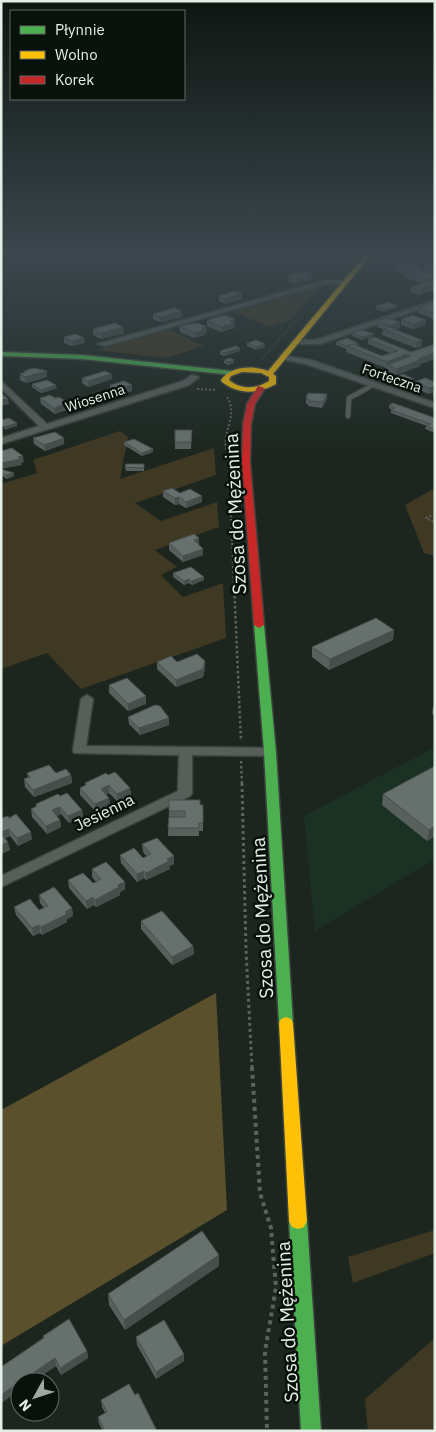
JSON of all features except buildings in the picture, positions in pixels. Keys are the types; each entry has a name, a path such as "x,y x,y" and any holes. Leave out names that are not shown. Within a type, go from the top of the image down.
{"main road":[{"path":"256,366 269,374 312,322"},
{"path":"1,354 113,363 228,376"},
{"path":"1,360 113,363 212,381 280,359"},
{"name":"Szosa do Mężenina","path":"269,374 272,376 273,382 261,388 251,404 247,424 246,462 270,752 311,1431"},
{"path":"228,376 234,386 261,388"},
{"path":"242,388 251,404"}],"street":[{"path":"102,344 180,322"},
{"path":"295,342 317,342 377,322"},
{"name":"Forteczna","path":"280,359 308,362 435,406"},
{"name":"Wiosenna","path":"1,441 182,385 195,377"},
{"path":"1,383 46,428"},
{"path":"87,699 79,750 270,752"},
{"name":"Jesienna","path":"1,882 185,793 186,752"}],"lane":[{"path":"348,416 349,398 373,385"}],"path":[{"path":"256,366 295,322"},
{"path":"212,381 213,387 228,397 231,403 232,417 227,432 225,448 228,453 241,752 246,950 256,1154 260,1193 271,1228 276,1288 265,1351 267,1431"},
{"path":"435,514 426,518 435,523"}],"shaded area":[{"path":"257,322 285,322 270,327"},
{"path":"169,329 204,346 166,358 97,350"},
{"path":"120,431 128,437 120,479 214,448 216,475 135,503 161,521 217,502 219,527 155,550 177,567 161,575 183,597 223,583 226,638 81,689 47,653 1,669 1,484 37,473 33,460"},
{"path":"435,488 435,556 424,553 405,505"},
{"path":"435,747 435,859 315,931 304,816"},
{"path":"216,993 227,1210 1,1346 1,1110"},
{"path":"435,1230 435,1253 353,1283 348,1257"},
{"path":"435,1338 435,1431 368,1431 365,1399"}],"traffic: fast":[{"path":"1,354 82,357 232,373"},
{"path":"259,625 270,752 286,1023"},
{"path":"298,1221 311,1431"}],"traffic: slow":[{"path":"269,374 312,322"},
{"path":"241,370 262,371 272,376 273,382 261,388 248,390 236,387 225,380 228,375 241,370"},
{"path":"286,1023 298,1221"}],"traffic: jam":[{"path":"259,625 246,462 247,424 251,404 261,388"}]}
